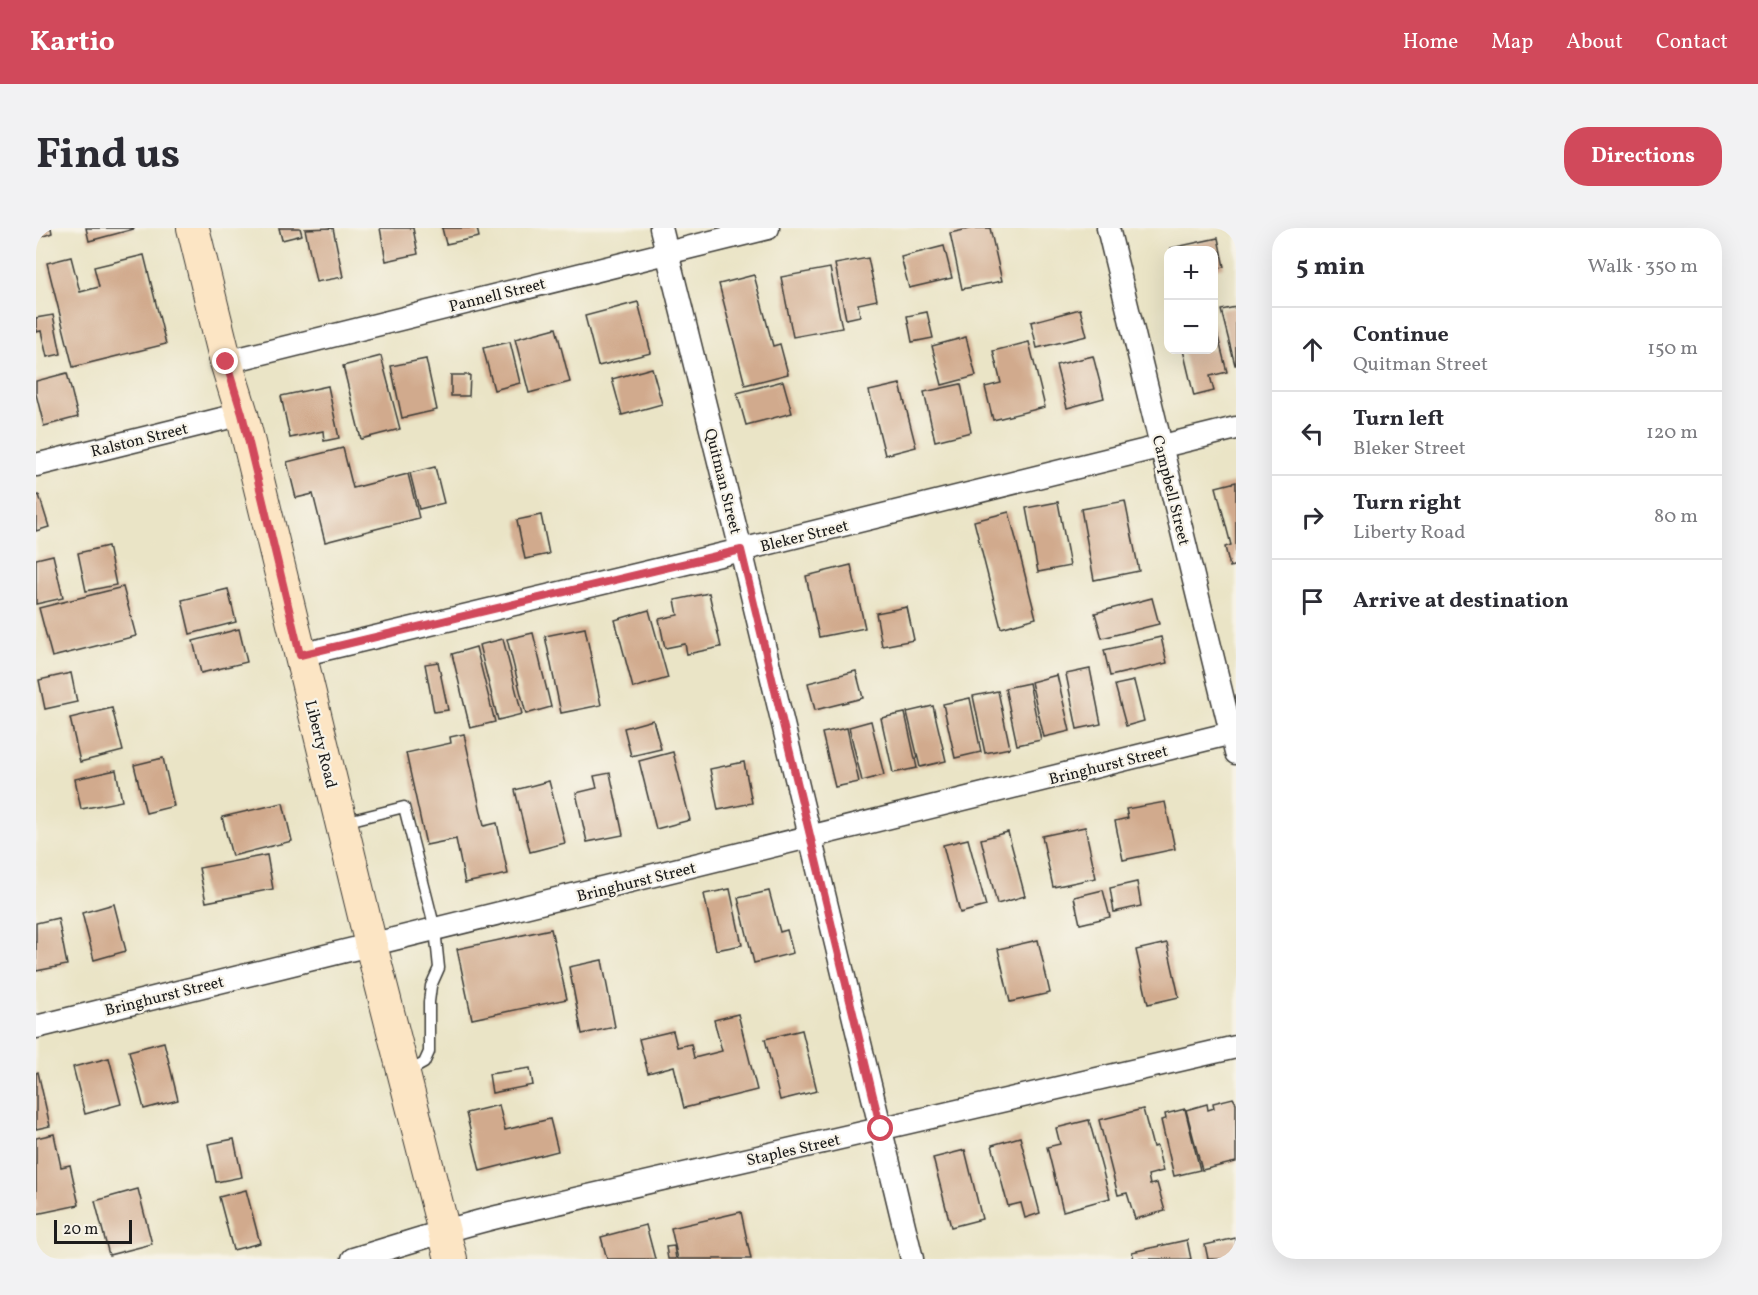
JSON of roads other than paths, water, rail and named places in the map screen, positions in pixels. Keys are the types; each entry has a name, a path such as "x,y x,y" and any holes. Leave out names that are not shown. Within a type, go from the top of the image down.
{"main road":[{"name":"Liberty Road","path":"193,228 226,362 242,414 371,945 448,1244"}],"street":[{"name":"Quitman Street","path":"661,228 912,1259"},
{"name":"Pannell Street","path":"226,362 768,228"},
{"name":"Campbell Street","path":"1108,228 1234,740"},
{"name":"Ralston Street","path":"36,465 242,414"},
{"name":"Bleker Street","path":"300,655 741,550 1236,428"},
{"name":"Bringhurst Street","path":"36,1026 811,838 1234,740"},
{"name":"Staples Street","path":"353,1259 405,1244 448,1244 881,1129 1236,1047"}],"lane":[{"path":"341,822 404,807 435,929 439,968 430,994 429,1052 424,1063 415,1068 403,1070"}]}
